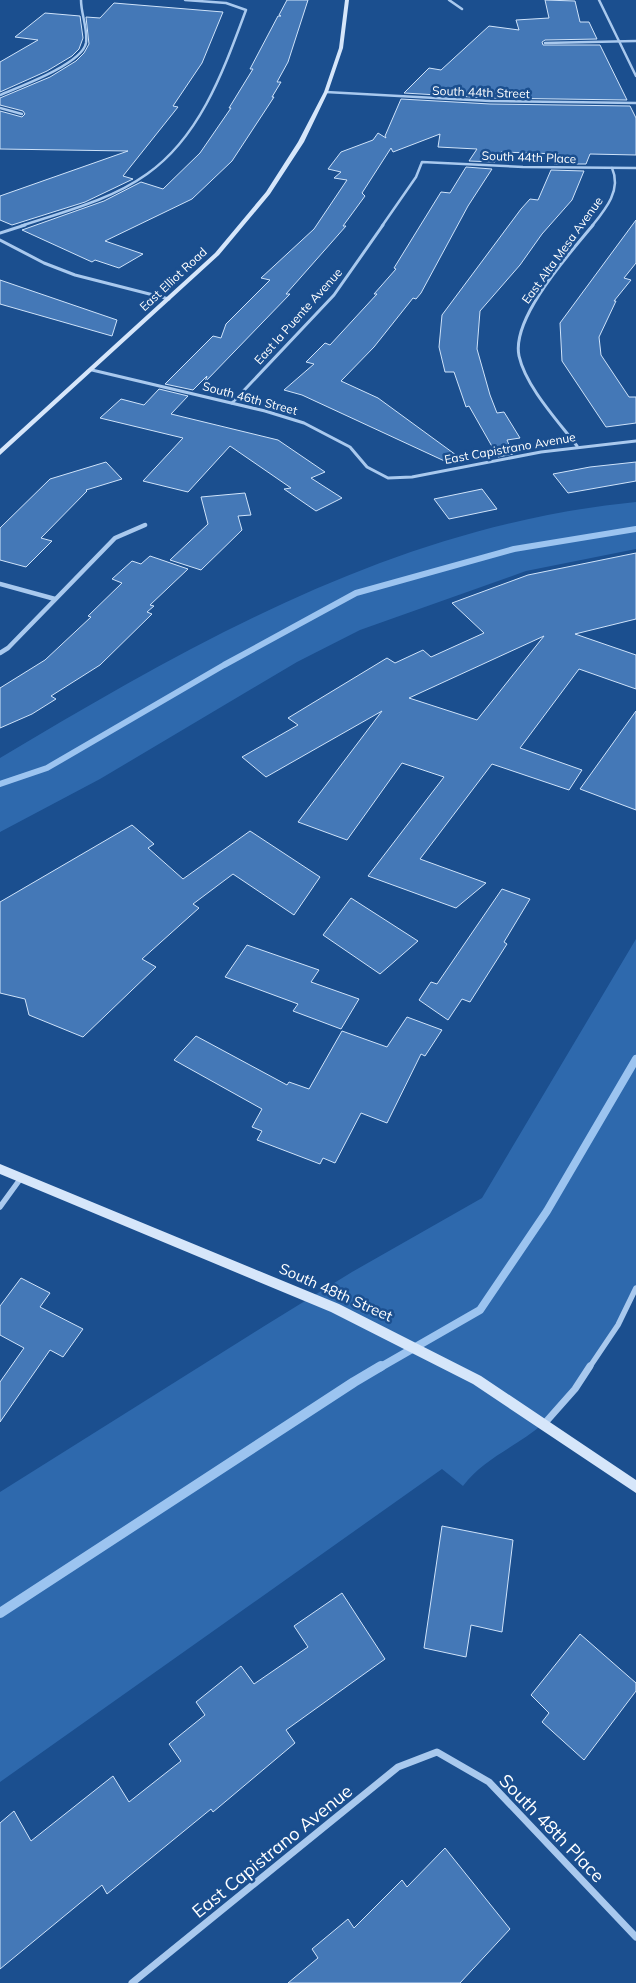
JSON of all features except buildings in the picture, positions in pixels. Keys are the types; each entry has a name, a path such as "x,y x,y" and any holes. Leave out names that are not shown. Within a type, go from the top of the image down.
{"main road":[{"name":"East Elliot Road","path":"0,453 217,254 268,193 301,142 326,92 341,48 347,0"},
{"name":"South 48th Street","path":"0,1169 326,1304 377,1328 477,1380 636,1487"}],"street":[{"path":"0,95 72,61 84,49 86,37 81,0"},
{"path":"0,233 122,189 148,174 167,156 197,117 222,74 246,10 241,5 226,2 185,0"},
{"path":"450,0 462,9"},
{"path":"599,0 636,76"},
{"path":"545,43 636,42"},
{"name":"South 44th Street","path":"326,92 490,101 636,103"},
{"path":"0,108 22,114"},
{"name":"South 44th Place","path":"422,162 523,167 636,168"},
{"name":"East la Puente Avenue","path":"232,403 334,295 416,177 422,162"},
{"name":"East Alta Mesa Avenue","path":"577,446 528,378 518,346 522,326 534,300 608,206 615,190 617,176 612,168"},
{"path":"0,240 44,263 75,275 169,299"},
{"name":"South 46th Street","path":"92,370 232,403 296,421 324,432 350,447 367,467 388,478"},
{"name":"East Capistrano Avenue","path":"388,478 412,477 577,446 636,441"},
{"path":"0,653 8,648 115,538 145,525"},
{"path":"0,584 55,600"},
{"path":"0,1207 21,1178"},
{"path":"544,1424 575,1389 618,1325 636,1288"},
{"name":"East Capistrano Avenue","path":"132,1983 398,1767 437,1752"},
{"name":"South 48th Place","path":"437,1752 489,1782 636,1937"}],"shaded area":[{"path":"636,502 636,549 526,571 360,630 297,662 100,779 0,832 0,758 150,671 226,631 304,594 384,562 465,535 549,515"},
{"path":"636,939 636,1288 618,1324 585,1377 544,1423 491,1460 471,1476 463,1486 442,1469 0,1782 0,1492 352,1272 482,1198"}],"waterway":[{"path":"0,784 47,768 224,665 356,593 514,549 636,529"},
{"path":"379,1368 480,1310 547,1211 636,1059"},
{"path":"0,1613 381,1366"}]}
